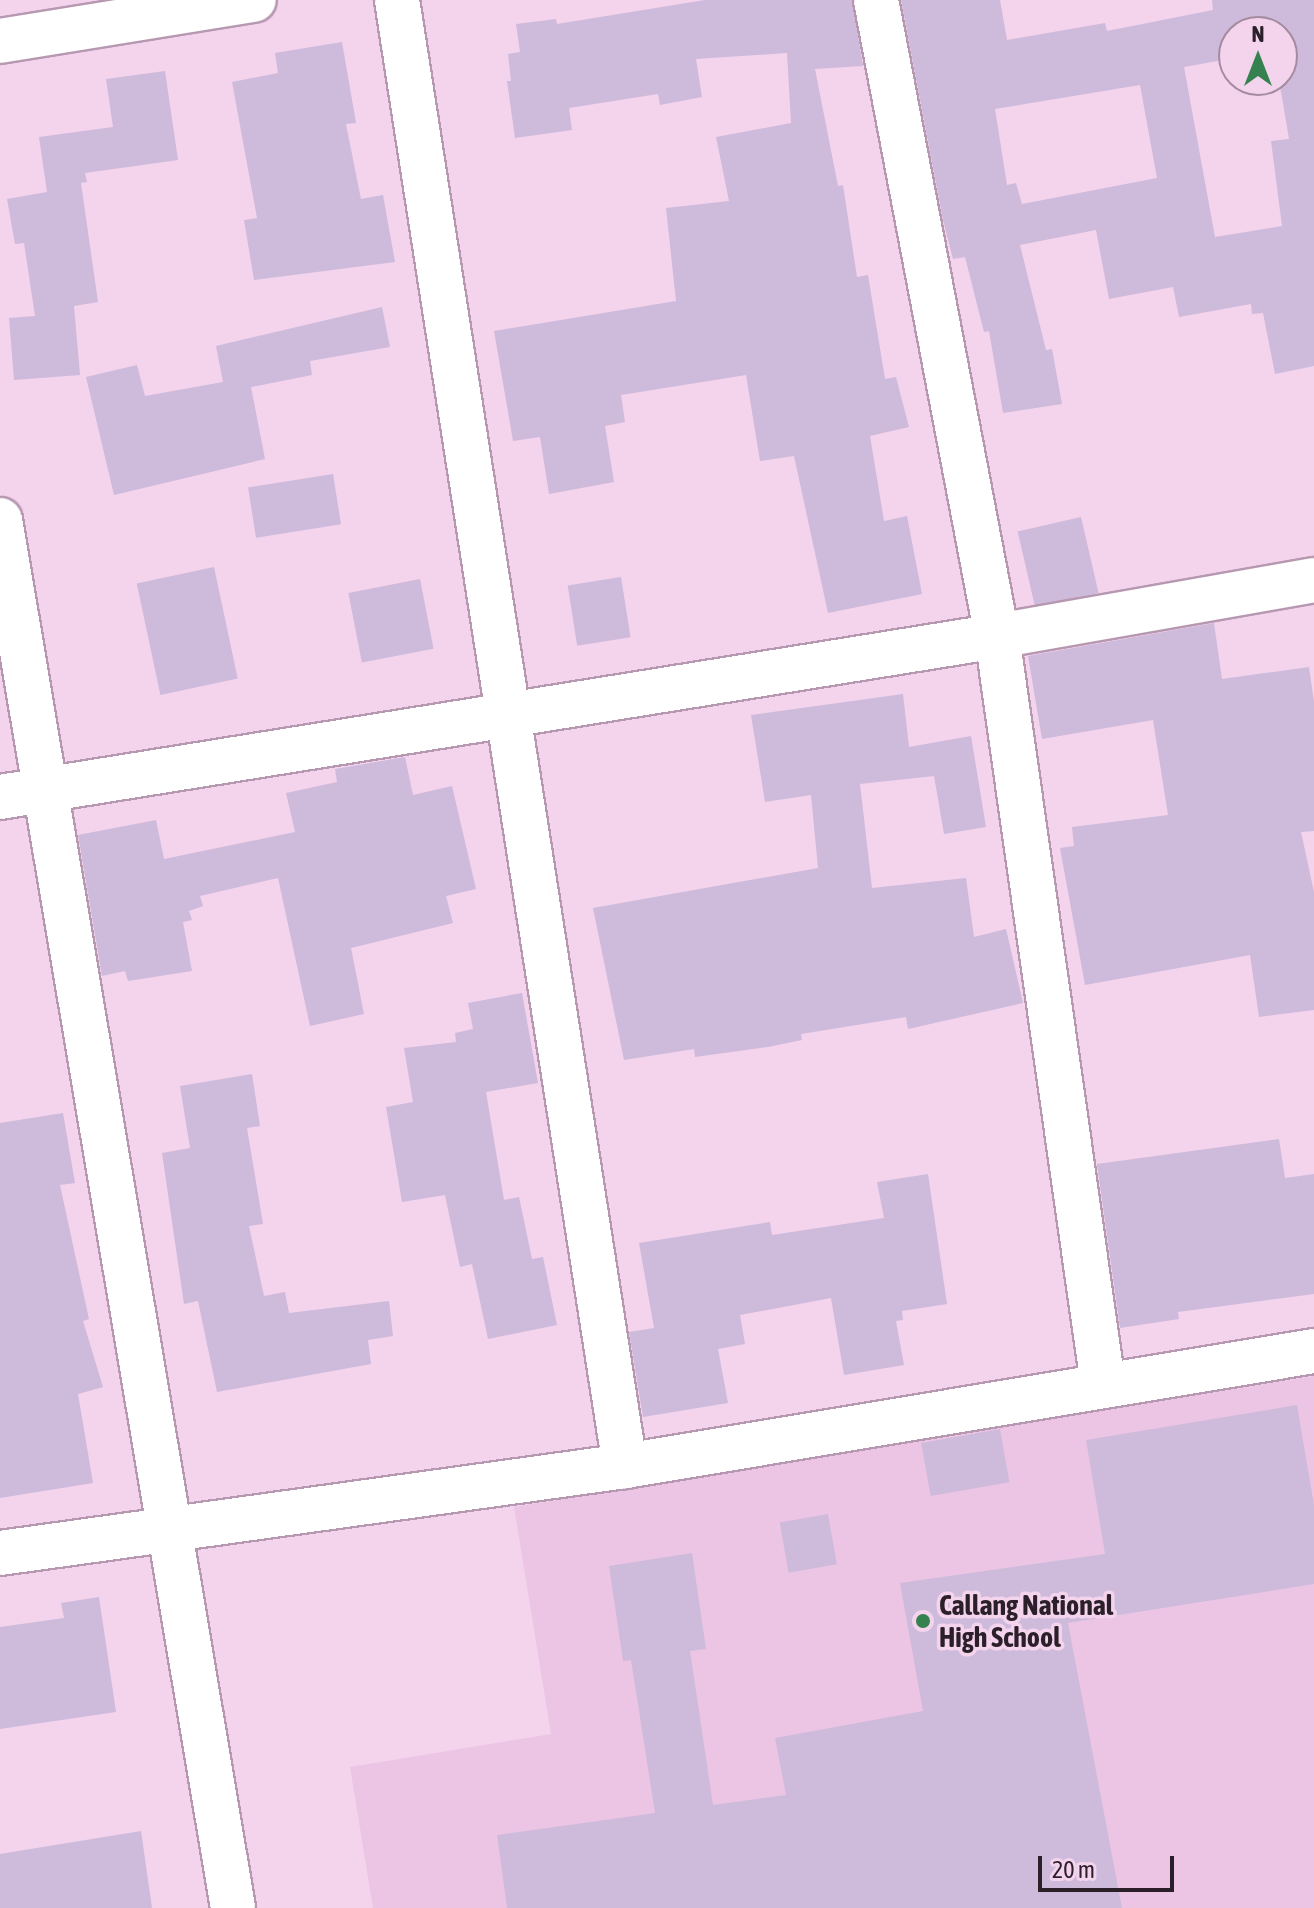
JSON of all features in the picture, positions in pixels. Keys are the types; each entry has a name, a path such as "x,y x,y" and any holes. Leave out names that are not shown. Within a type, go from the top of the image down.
{"street":[{"path":"0,41 254,0"},
{"path":"397,0 512,715 625,1466"},
{"path":"876,0 997,636 1103,1385"},
{"path":"0,520 49,789 233,1908"},
{"path":"0,797 997,636 1314,580"},
{"path":"0,1553 169,1527 625,1466 1314,1351"}],"shaded area":[{"name":"Callang National High School","path":"1314,1376 1314,1908 373,1908 350,1767 551,1734 514,1507"}],"building":[{"path":"705,0 852,0 863,66 815,69 838,186 843,185 857,277 868,275 885,379 896,377 909,427 870,436 884,521 907,516 922,594 828,613 794,456 760,461 746,375 621,395 625,422 605,426 614,482 549,494 540,437 513,441 494,331 676,301 666,208 729,201 716,137 791,123 787,53 696,59 702,97 660,105 658,94 569,108 572,130 515,138 507,81 511,81 508,54 520,52 516,24 556,19 557,24"},
{"path":"901,0 1000,0 1007,40 1105,23 1107,31 1213,10 1212,0 1314,0 1314,366 1275,374 1263,313 1252,314 1251,304 1179,317 1173,287 1109,299 1096,230 1020,245 1046,350 1052,349 1062,404 1003,413 989,331 984,332 965,257 953,259","holes":["1218,16 1298,16 1298,96 1282,96 1289,139 1271,141 1282,226 1215,237 1184,67 1218,61","1140,85 1157,178 1022,204 1016,183 1007,185 995,109"]},
{"path":"342,42 356,123 346,124 361,199 383,195 395,262 254,280 244,220 257,218 232,82 278,73 275,53"},
{"path":"165,71 178,160 85,173 87,182 81,183 98,302 74,306 80,375 14,380 9,318 35,316 24,243 15,244 7,199 47,192 39,137 113,127 106,79"},
{"path":"382,307 390,347 310,361 312,375 251,387 265,459 114,495 86,377 137,365 145,396 223,382 216,346"},
{"path":"333,474 341,524 256,538 248,487"},
{"path":"1081,517 1099,593 1035,608 1018,532"},
{"path":"214,567 238,679 160,695 137,583"},
{"path":"621,577 631,637 577,646 568,585"},
{"path":"420,579 434,649 362,663 348,593"},
{"path":"1214,623 1222,679 1309,667 1314,702 1314,831 1301,832 1314,892 1314,1010 1259,1017 1250,955 1085,985 1060,848 1074,846 1072,827 1168,815 1153,720 1042,739 1028,656"},
{"path":"903,694 909,747 971,736 986,827 944,834 934,776 860,784 872,888 966,878 974,937 1006,929 1023,1003 908,1029 906,1017 801,1034 802,1040 768,1047 695,1057 694,1049 624,1060 593,908 818,868 811,795 765,802 751,715"},
{"path":"405,757 413,795 452,786 476,889 446,896 453,923 351,948 364,1014 310,1026 278,878 200,896 203,906 189,911 192,920 183,922 192,971 128,981 125,971 102,976 78,835 156,820 164,859 295,832 286,793 337,782 335,769"},
{"path":"522,993 538,1083 486,1092 504,1200 519,1197 532,1259 543,1257 557,1325 488,1339 472,1264 460,1267 445,1195 402,1202 386,1107 413,1102 404,1048 456,1042 455,1033 473,1029 468,1003"},
{"path":"252,1074 260,1126 247,1128 263,1224 249,1226 264,1296 285,1292 289,1313 389,1301 393,1336 368,1340 371,1364 217,1392 198,1301 184,1304 162,1153 190,1148 180,1086"},
{"path":"63,1113 75,1183 60,1185 89,1319 83,1321 103,1387 78,1394 93,1483 0,1498 0,1123"},
{"path":"1279,1139 1285,1178 1314,1174 1314,1294 1178,1312 1179,1319 1120,1328 1097,1164"},
{"path":"928,1174 947,1304 902,1311 903,1320 896,1321 904,1365 844,1375 831,1298 740,1315 745,1344 718,1349 728,1403 643,1417 629,1332 654,1328 639,1243 770,1222 772,1235 884,1218 877,1182"},
{"path":"1297,1405 1314,1505 1314,1584 1068,1623 1122,1908 507,1908 497,1835 655,1813 631,1660 623,1661 609,1566 692,1553 706,1649 690,1651 713,1805 786,1795 775,1738 923,1711 900,1583 1105,1554 1086,1440"},
{"path":"1000,1429 1009,1482 931,1496 921,1443"},
{"path":"828,1514 837,1564 789,1573 780,1523"},
{"path":"99,1597 116,1712 0,1729 0,1627 64,1618 61,1603"},
{"path":"141,1831 152,1908 0,1908 0,1854"}],"place":[{"name":"Callang National High School","path":"923,1621"}]}
